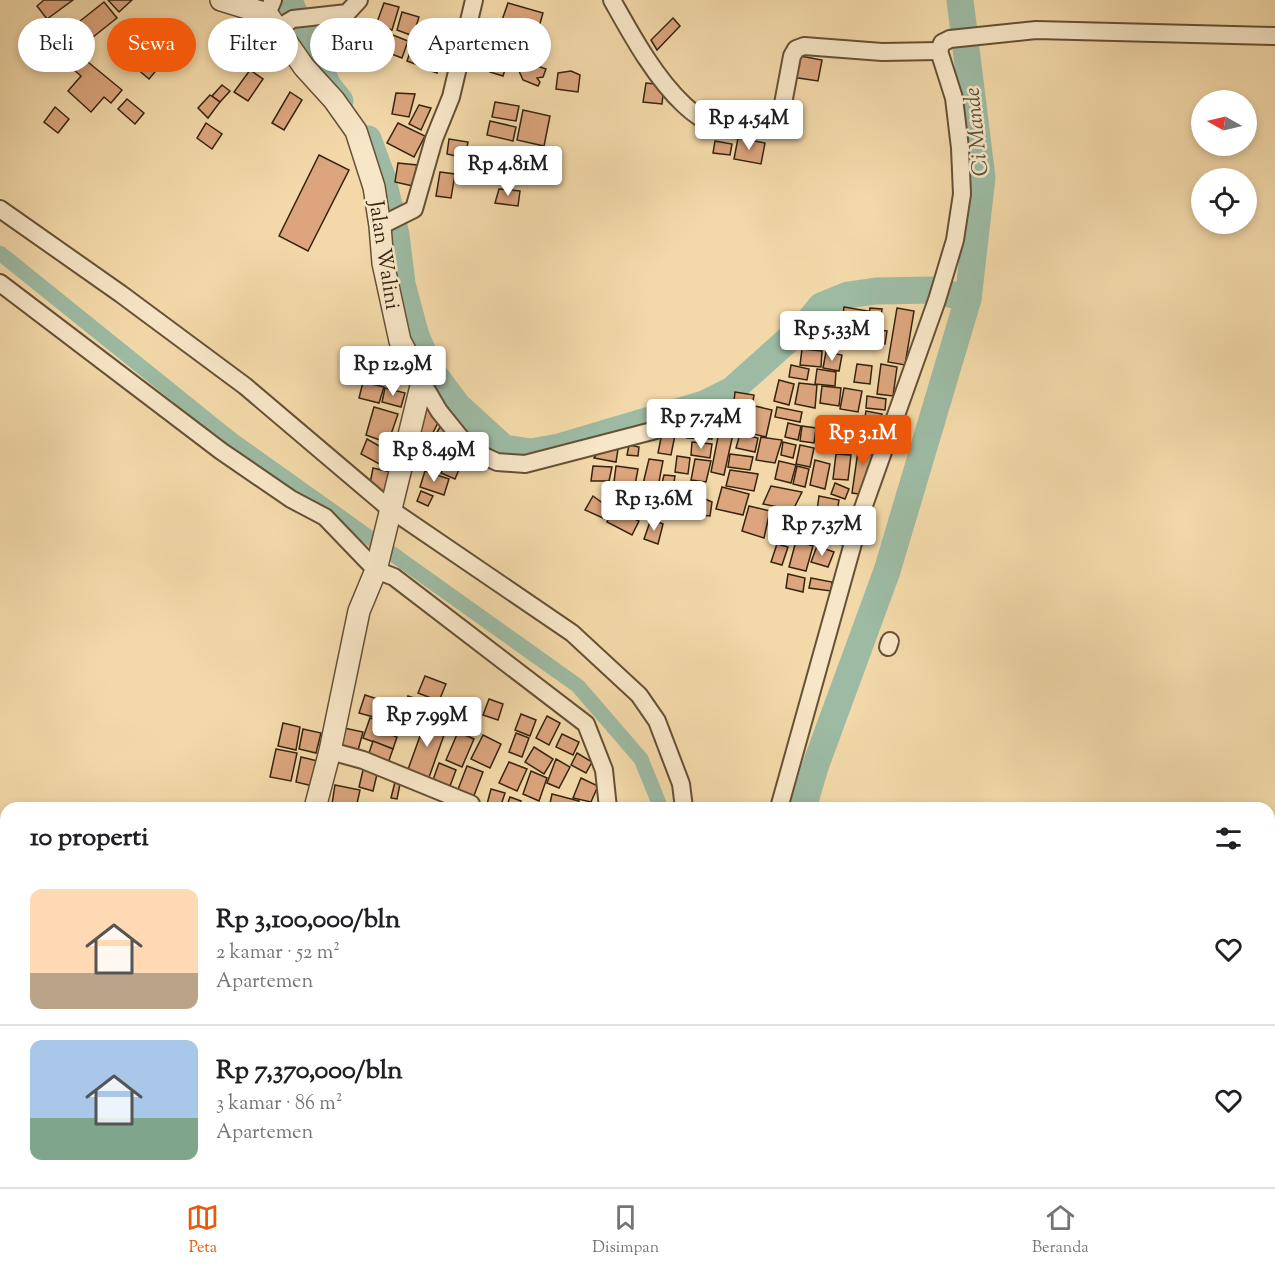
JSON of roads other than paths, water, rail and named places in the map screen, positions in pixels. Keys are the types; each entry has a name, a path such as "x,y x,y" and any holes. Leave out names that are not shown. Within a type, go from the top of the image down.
{"street":[{"path":"221,0 281,13 347,13 359,0"},
{"path":"383,225 414,208 434,139 451,97 474,0"},
{"path":"612,0 651,65 677,99 699,119 721,128 740,129 758,126 782,109 792,56 796,49 804,46 882,52 945,45 998,33 1036,30 1275,36"},
{"name":"Jalan Walini","path":"281,13 281,36 357,130 369,166 383,225 383,263 400,341 422,382"},
{"path":"781,802 862,512 939,293 955,240 962,195 954,98 945,45"},
{"path":"0,209 121,294 245,386 389,513 572,633 639,695 657,721 681,784 683,802"},
{"path":"0,283 221,451 291,500 325,517 376,568 394,578 586,724 604,770 607,802"},
{"path":"317,802 330,751 359,611 376,568 422,382"},
{"path":"422,382 439,411 464,442 497,462 525,464 656,430"},
{"path":"330,751 363,760 466,802"}],"waterway":[{"path":"285,0 290,3 328,86 340,101"},
{"name":"Ci Mande","path":"960,0 982,178 968,299"},
{"path":"368,139 383,180 396,235 402,284 416,336 431,370 458,406 504,448 531,452 559,447 704,404 732,390 808,322 821,306 848,295 876,291 935,290 968,299 887,571 815,767 805,802"},
{"path":"0,253 231,439 578,686 641,759 659,802"}]}
